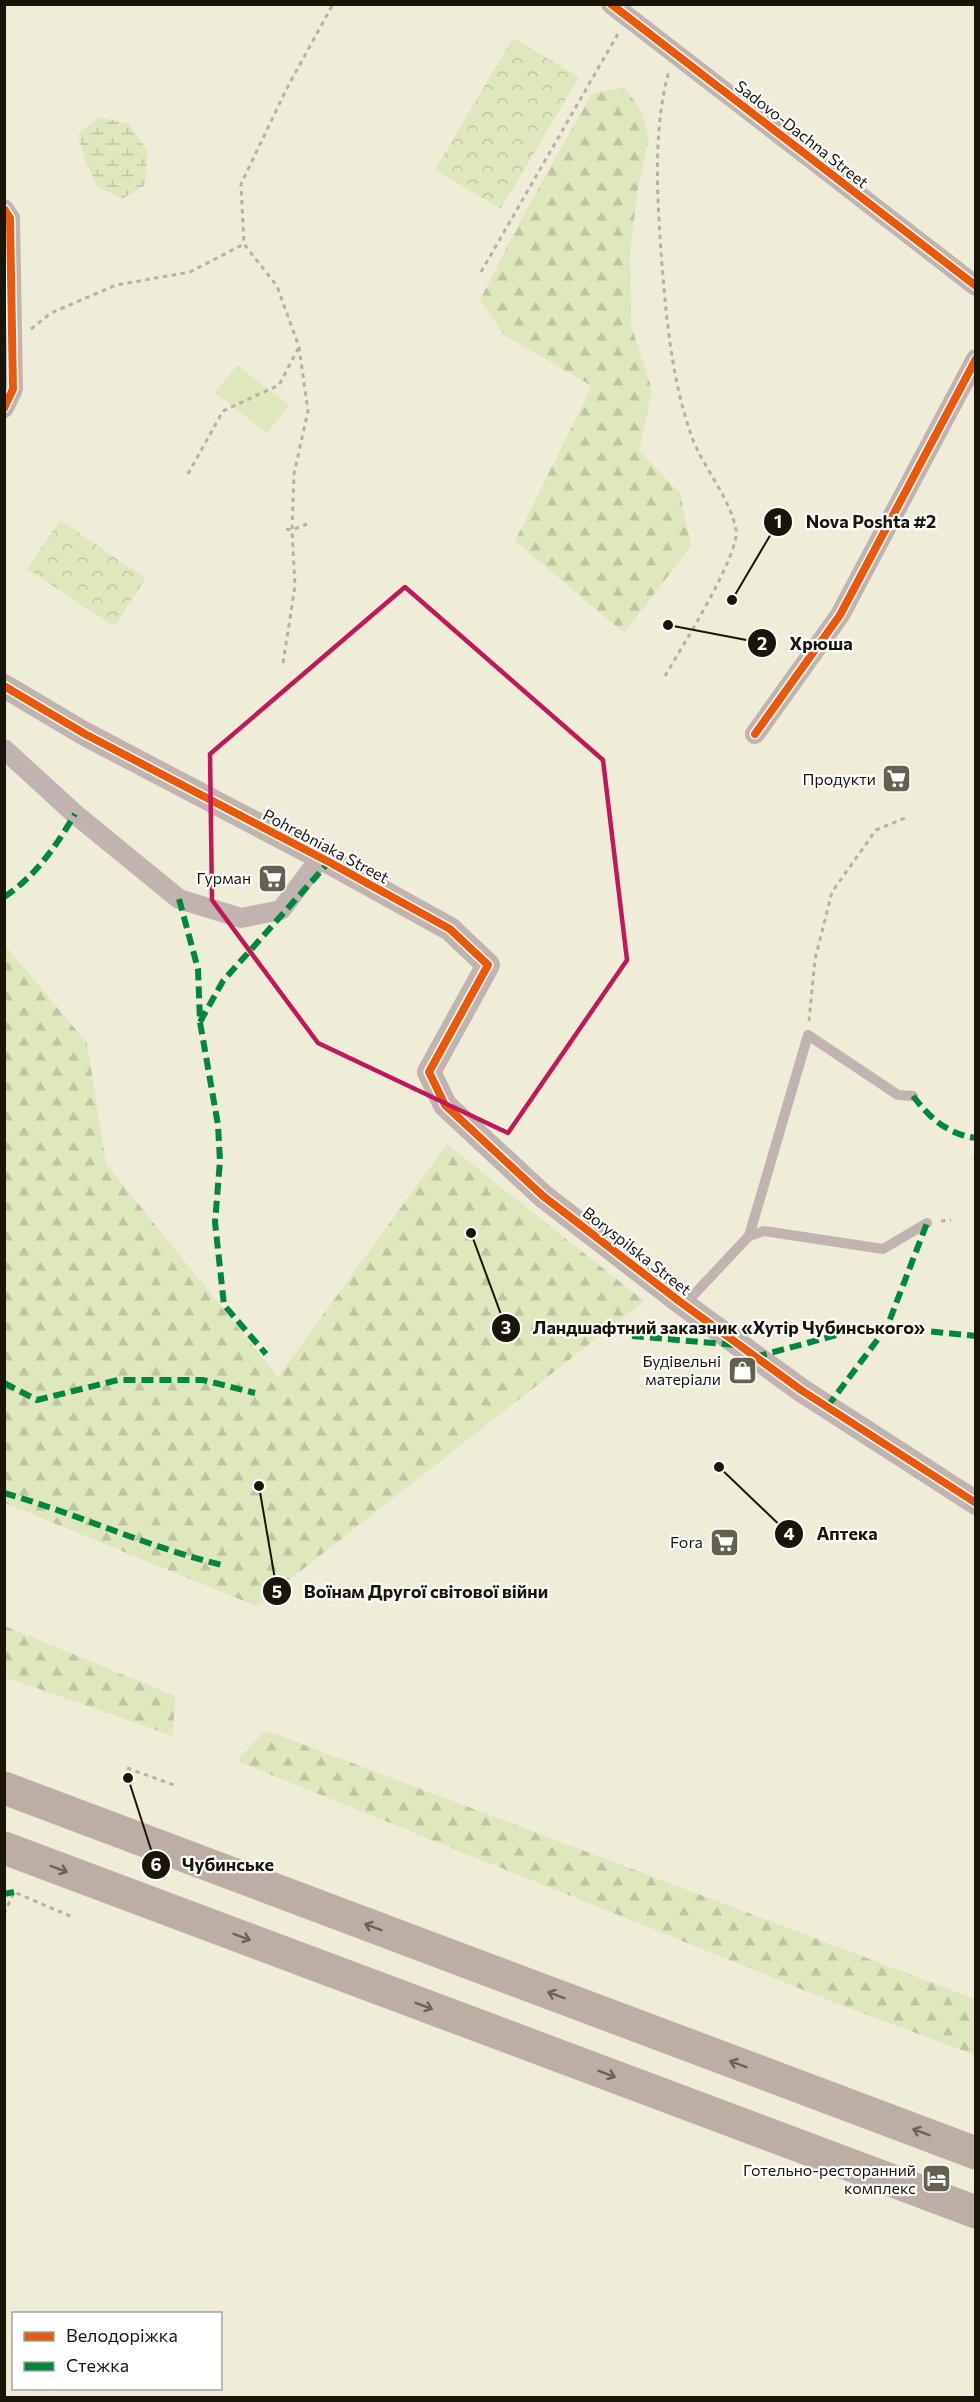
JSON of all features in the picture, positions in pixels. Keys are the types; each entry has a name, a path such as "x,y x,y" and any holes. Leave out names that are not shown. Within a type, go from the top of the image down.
{"highway":[{"path":"4,1788 975,2153"},
{"path":"4,1848 975,2212"}],"street":[{"name":"Sadovo-Dachna Street","path":"611,4 975,286"},
{"path":"4,408 13,389 14,343 6,215"},
{"path":"755,734 840,615 975,358"},
{"name":"Pohrebniaka Street","path":"4,686 85,734 321,857 450,929 488,965 429,1072 445,1105"},
{"path":"4,749 75,814 179,899 241,918 281,910 321,857"},
{"name":"Boryspilska Street","path":"445,1105 543,1196 684,1305 801,1390 975,1503"}],"lane":[{"path":"684,1305 749,1236 808,1035 898,1095 913,1096"},
{"path":"749,1236 764,1231 883,1249 927,1223"}],"path":[{"path":"283,663 295,586 292,530 294,474 308,411 299,347 278,286 244,244 241,184 287,88 333,4"},
{"path":"481,272 628,17"},
{"path":"665,676 730,558 736,531 720,491 693,440 671,355 662,264 658,164 664,95 674,52"},
{"path":"14,343 51,313 116,285 190,272 244,244"},
{"path":"188,474 223,411 279,385 299,347"},
{"path":"286,529 292,530 307,524"},
{"path":"808,1035 815,959 831,892 876,830 905,818"},
{"path":"127,1768 174,1785"},
{"path":"4,1914 14,1892 72,1917"}],"highlighted area":[{"path":"405,587 603,760 627,960 508,1133 318,1043 212,900 210,754"}],"green space":[{"path":"513,38 579,77 501,209 435,170"},
{"path":"624,87 641,110 649,138 638,187 630,251 631,325 652,390 639,451 680,493 691,546 624,633 515,541 592,386 504,335 480,300 529,205 592,94"},
{"path":"100,117 129,124 147,151 145,185 122,199 98,187 84,158 78,134"},
{"path":"237,365 289,405 267,433 215,393"},
{"path":"60,520 146,578 114,626 27,569"},
{"path":"5,945 87,1043 106,1164 278,1377 447,1144 644,1301 256,1606 5,1503"},
{"path":"5,1626 175,1696 173,1736 5,1677"},
{"path":"265,1730 975,1999 975,2055 833,2002 237,1761"}],"marked path":[{"path":"4,897 36,870 75,814"},
{"path":"200,1022 223,981 329,862"},
{"path":"179,899 198,969 200,1022 218,1125 220,1161 215,1222 224,1305 266,1354"},
{"path":"913,1096 940,1124 956,1133 976,1138"},
{"path":"827,1407 887,1327 927,1223"},
{"path":"755,1357 848,1332 887,1327 976,1336"},
{"path":"632,1336 736,1345"},
{"path":"4,1383 37,1400 118,1380 203,1380 255,1393"},
{"path":"4,1493 194,1558 222,1565"},
{"path":"4,1894 14,1892"}],"cycle path":[{"path":"611,4 976,286"},
{"path":"4,209 10,218 13,389 4,408"},
{"path":"755,734 840,615 976,359"},
{"path":"4,686 85,734 329,862 450,929 488,965 429,1072 445,1105 543,1196 679,1301 801,1390 976,1503"}],"place":[{"name":"Nova Poshta #2","path":"732,600"},
{"name":"Хрюша","path":"668,625"},
{"name":"Продукти","path":"897,779"},
{"name":"Гурман","path":"272,878"},
{"name":"Ландшафтний заказник «Хутір Чубинського»","path":"471,1233"},
{"name":"Будівельні матеріали","path":"742,1370"},
{"name":"Аптека","path":"719,1467"},
{"name":"Воїнам Другої світової війни","path":"259,1486"},
{"name":"Fora","path":"724,1542"},
{"name":"Чубинське","path":"128,1778"},
{"name":"Готельно-ресторанний комплекс","path":"937,2179"}]}
